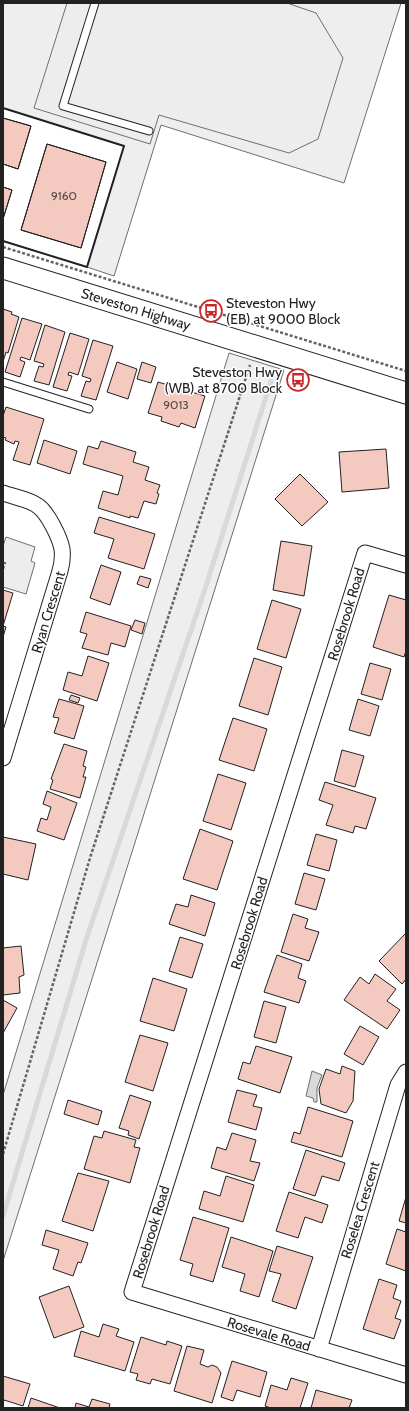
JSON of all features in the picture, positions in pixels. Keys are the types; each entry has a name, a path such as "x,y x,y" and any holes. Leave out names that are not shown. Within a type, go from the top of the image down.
{"main road":[{"name":"Steveston Highway","path":"3,268 406,393"}],"street":[{"name":"Ryan Crescent","path":"3,493 39,506 45,513 61,544 62,558 60,571 3,758"},
{"name":"Rosebrook Road","path":"132,1292 365,553 406,565"},
{"name":"Roselea Crescent","path":"319,1349 398,1085 406,1072"},
{"name":"Rosevale Road","path":"132,1292 406,1376"}],"lane":[{"path":"95,3 63,106 149,131"},
{"path":"3,382 89,409"}],"path":[{"path":"3,247 406,371"},
{"path":"3,1154 90,858 250,365"},
{"path":"3,569 5,562"}],"shaded area":[{"path":"3,3 401,3 344,183 161,125 114,276 87,267 124,146 3,108"},
{"path":"67,3 287,3 316,13 343,58 318,139 289,153 159,115 150,144 34,108"},
{"path":"229,353 284,370 3,1261 3,1095"},
{"path":"6,537 35,547 31,561 35,563 26,594 3,587 3,546"},
{"path":"312,1071 322,1075 317,1088 317,1102 314,1102 313,1098 306,1096"}],"building":[{"path":"3,118 31,126 18,169 3,164"},
{"path":"3,118 31,126 18,169 3,164"},
{"path":"47,144 106,162 81,248 21,230"},
{"path":"47,144 106,162 81,248 21,230"},
{"path":"3,187 12,190 3,219"},
{"path":"3,187 12,190 3,219"},
{"path":"3,309 12,312 11,314 19,317 8,353 6,352 3,362"},
{"path":"22,318 42,324 30,360 21,357 20,360 25,362 20,377 5,372"},
{"path":"45,325 65,332 49,385 34,381 39,366 43,367 44,364 34,361"},
{"path":"70,333 89,339 78,375 69,372 68,375 72,376 67,391 53,387"},
{"path":"93,340 113,346 96,400 81,396 86,381 90,382 91,379 82,376"},
{"path":"117,362 137,369 128,399 107,392"},
{"path":"142,362 156,367 151,383 137,379"},
{"path":"158,382 205,396 195,428 181,423 179,427 161,421 162,417 148,413"},
{"path":"6,407 44,419 30,465 13,460 19,442 15,441 14,444 5,440 6,438 3,437 3,416"},
{"path":"44,440 77,451 70,474 37,463"},
{"path":"101,441 136,452 133,462 149,467 145,480 160,485 157,493 159,494 156,504 144,501 138,518 130,516 130,518 98,508 103,491 118,495 123,476 83,464 88,446 98,449"},
{"path":"386,449 389,488 342,492 339,452"},
{"path":"300,474 328,502 302,526 275,499"},
{"path":"99,517 155,534 144,569 108,558 114,539 94,533"},
{"path":"281,541 312,546 304,596 273,590"},
{"path":"101,565 121,572 110,605 90,598"},
{"path":"140,576 151,579 148,588 137,584"},
{"path":"3,590 13,593 3,626"},
{"path":"389,595 406,600 406,651 404,657 373,647"},
{"path":"272,600 301,609 286,658 257,649"},
{"path":"86,612 131,626 125,647 111,643 108,655 82,648 87,634 80,632"},
{"path":"135,620 145,623 142,634 131,630"},
{"path":"3,626 6,627 3,637"},
{"path":"88,656 109,663 97,701 63,690 68,672 82,676"},
{"path":"254,658 282,667 268,715 239,706"},
{"path":"370,663 391,669 382,700 361,694"},
{"path":"71,695 80,698 78,703 69,700"},
{"path":"59,699 84,706 74,739 54,733 59,718 53,717"},
{"path":"358,699 379,706 370,736 349,730"},
{"path":"233,718 267,729 254,771 219,760"},
{"path":"64,744 87,751 83,766 86,767 83,777 86,777 80,798 50,789 53,780 51,779"},
{"path":"342,750 364,756 355,787 334,781"},
{"path":"218,774 246,783 231,830 203,821"},
{"path":"325,782 376,798 366,829 355,826 353,833 326,825 333,805 319,800"},
{"path":"47,791 77,803 64,840 37,831 41,818 47,820 51,807 43,804"},
{"path":"200,829 233,841 217,890 183,879"},
{"path":"316,834 337,840 329,871 307,865"},
{"path":"3,837 36,844 28,880 3,874"},
{"path":"304,873 325,879 316,910 295,904"},
{"path":"191,895 215,903 205,936 169,924 176,904 188,907"},
{"path":"293,914 308,919 305,928 319,932 309,961 281,952"},
{"path":"406,933 406,979 402,984 379,961"},
{"path":"180,937 203,944 192,978 169,971"},
{"path":"21,946 24,975 19,977 20,993 3,995 3,948"},
{"path":"277,955 302,964 298,978 306,981 299,1003 264,992"},
{"path":"375,974 396,989 387,1001 400,1010 387,1029 344,1000 360,977 369,984"},
{"path":"153,978 187,989 174,1031 140,1021"},
{"path":"3,1000 17,1008 3,1033"},
{"path":"264,1001 286,1007 276,1043 254,1037"},
{"path":"360,1026 379,1037 363,1065 344,1054"},
{"path":"140,1035 168,1043 153,1091 125,1082"},
{"path":"256,1046 292,1057 280,1093 238,1079 243,1062 250,1064"},
{"path":"342,1066 355,1071 353,1101 346,1113 321,1104 319,1089 326,1069 340,1074"},
{"path":"237,1090 257,1095 253,1106 262,1108 256,1130 228,1122"},
{"path":"130,1095 151,1102 139,1139 128,1135 129,1131 119,1128"},
{"path":"68,1100 102,1111 98,1125 64,1114"},
{"path":"308,1107 353,1121 342,1157 291,1142 294,1132 300,1134"},
{"path":"104,1131 136,1140 134,1147 140,1148 130,1183 84,1169 94,1136 102,1138"},
{"path":"232,1133 256,1140 250,1161 260,1163 254,1181 211,1168 217,1147 226,1150"},
{"path":"306,1150 345,1163 339,1181 322,1176 315,1196 293,1189"},
{"path":"78,1173 109,1181 93,1231 62,1221"},
{"path":"226,1176 254,1185 243,1222 199,1209 204,1191 220,1196"},
{"path":"289,1192 328,1205 322,1223 305,1217 298,1238 276,1231"},
{"path":"406,1197 406,1223 399,1221"},
{"path":"193,1217 229,1228 213,1282 190,1275 193,1264 180,1260"},
{"path":"397,1229 406,1232 406,1271 386,1264"},
{"path":"46,1230 88,1243 81,1263 78,1262 73,1276 53,1269 59,1250 42,1245"},
{"path":"231,1237 273,1251 259,1297 240,1291 245,1274 222,1267"},
{"path":"277,1246 313,1257 296,1309 272,1301 281,1274 269,1271"},
{"path":"379,1279 397,1285 393,1298 401,1301 395,1318 401,1320 394,1339 363,1329"},
{"path":"69,1286 84,1327 54,1338 39,1297"},
{"path":"103,1324 119,1329 116,1336 134,1342 125,1371 74,1356 81,1331 99,1337"},
{"path":"141,1337 166,1345 167,1341 182,1346 170,1384 152,1379 150,1384 136,1380 138,1374 130,1372"},
{"path":"187,1346 204,1350 200,1364 208,1367 212,1365 217,1367 221,1373 212,1403 174,1391"},
{"path":"232,1361 267,1372 260,1397 237,1390 233,1401 221,1397"},
{"path":"3,1376 30,1384 23,1406 4,1400 3,1404"},
{"path":"291,1378 308,1383 300,1408 271,1408 265,1406 271,1385 287,1390"},
{"path":"316,1390 352,1400 349,1408 311,1408"},
{"path":"31,1398 60,1408 28,1408"},
{"path":"92,1399 110,1404 109,1408 75,1408 76,1403 89,1407"}],"waterway":[{"path":"3,1216 87,937 205,589 271,381"}],"wall":[{"path":"3,108 124,146 87,267 3,241"}],"place":[{"name":"Steveston Hwy (EB) at 9000 Block","path":"211,311"},
{"name":"Steveston Hwy (WB) at 8700 Block","path":"298,380"}]}
